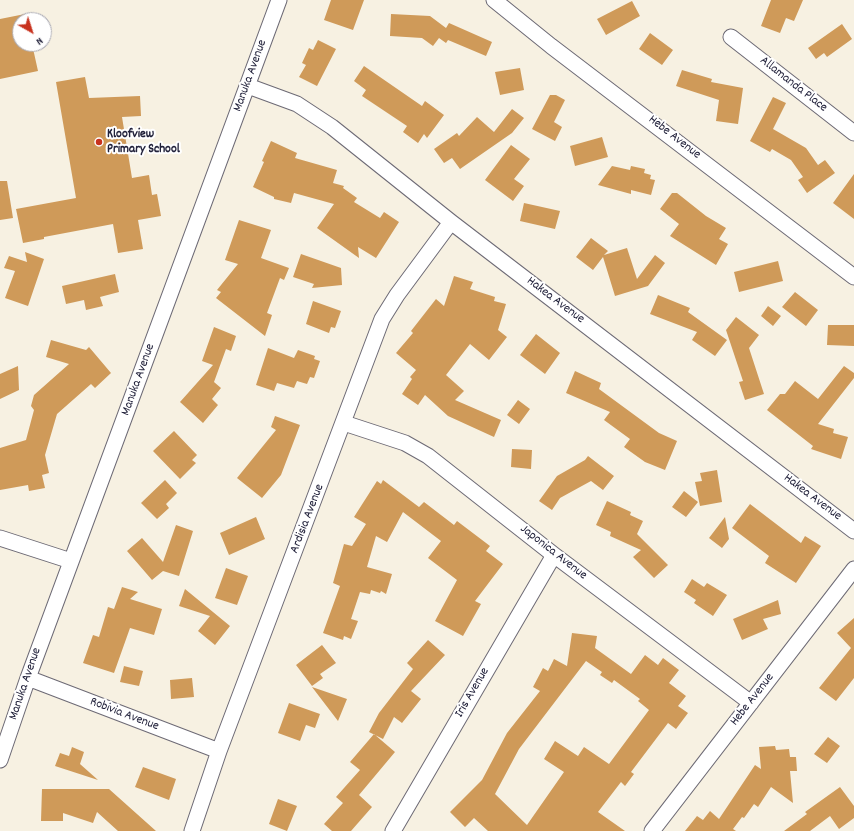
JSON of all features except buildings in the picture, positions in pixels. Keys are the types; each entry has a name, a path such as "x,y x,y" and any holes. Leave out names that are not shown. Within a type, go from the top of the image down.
{"street":[{"name":"Manuka Avenue","path":"0,760 28,678 279,0"},
{"name":"Hebe Avenue","path":"494,0 551,46 854,277"},
{"name":"Allamanda Place","path":"731,37 854,134"},
{"name":"Hakea Avenue","path":"248,86 297,104 332,127 451,222 854,530"},
{"name":"Ardisia Avenue","path":"192,831 220,751 382,319 397,295 451,222"},
{"name":"Japonica Avenue","path":"344,423 405,443 428,456 554,555 751,703"},
{"path":"0,538 71,561"},
{"name":"Iris Avenue","path":"393,831 554,555"},
{"name":"Hebe Avenue","path":"652,831 854,569"},
{"name":"Robivia Avenue","path":"28,678 220,751"}],"place":[{"name":"Kloofview Primary School","path":"99,142"}]}
